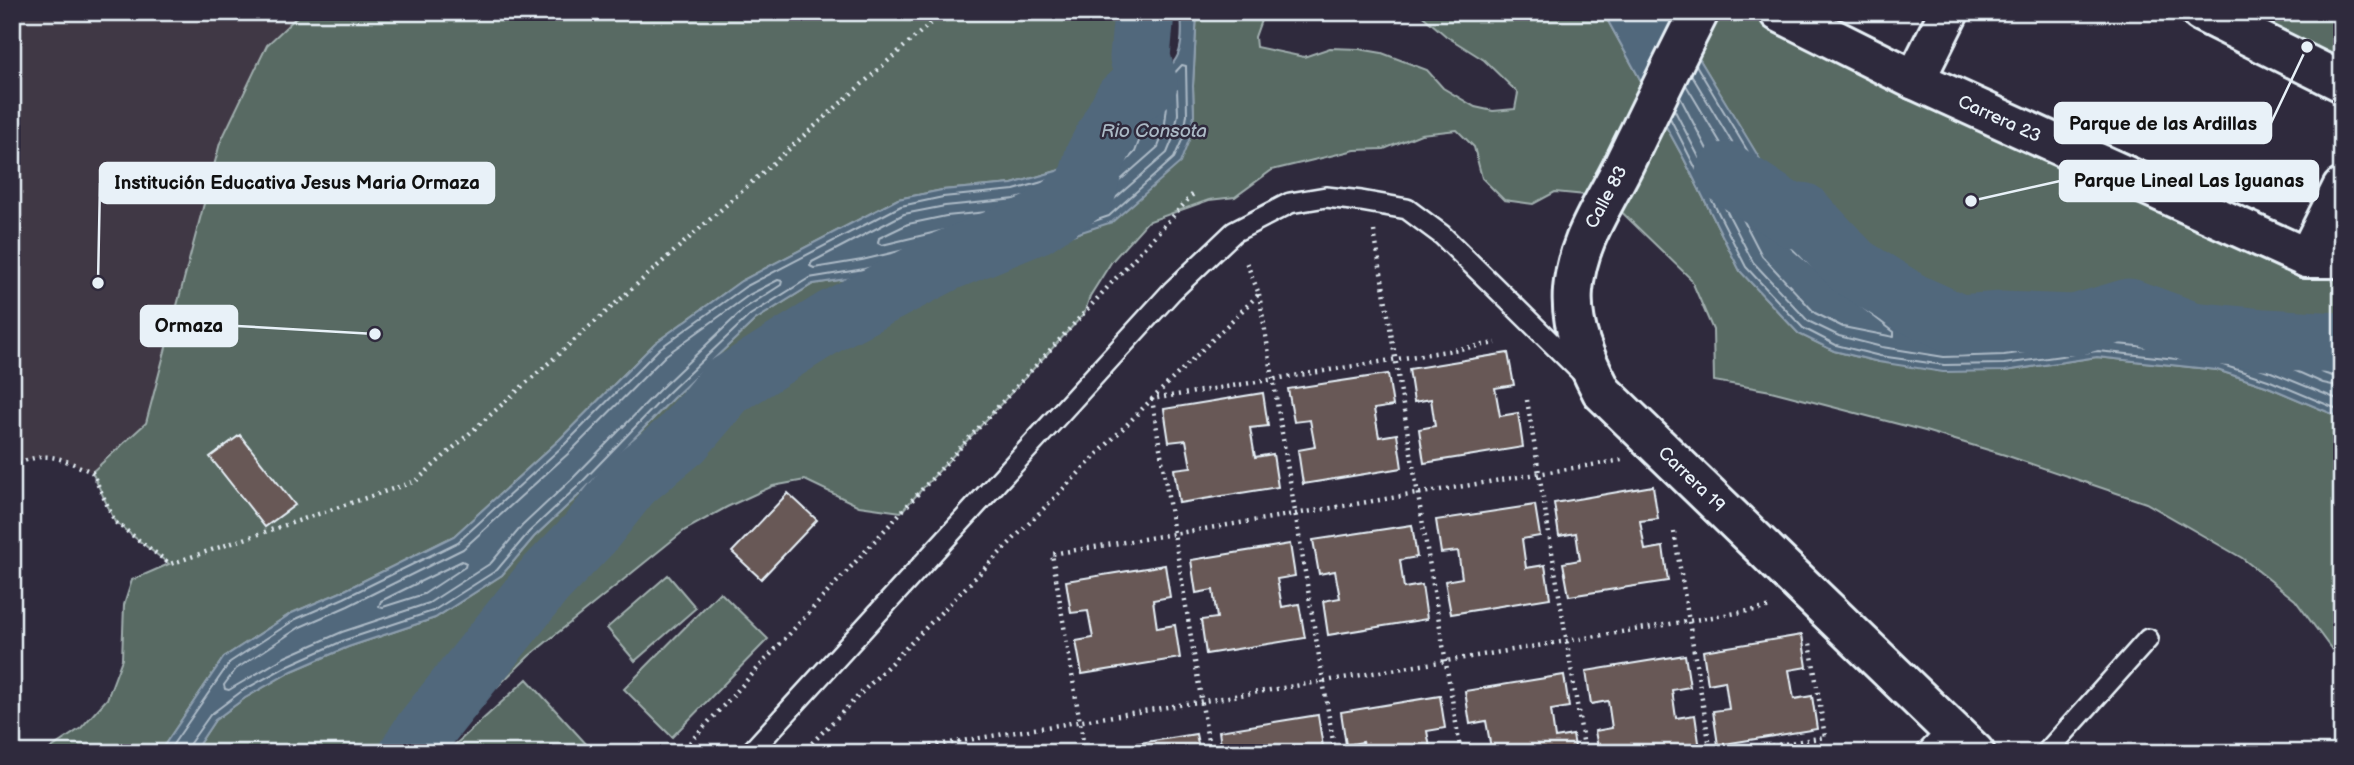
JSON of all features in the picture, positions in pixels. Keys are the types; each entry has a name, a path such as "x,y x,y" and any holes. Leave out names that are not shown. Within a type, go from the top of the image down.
{"street":[{"name":"Carrera 23","path":"1779,12 1915,80 2324,258"},
{"path":"1915,80 1949,12"},
{"path":"2202,12 2342,82"},
{"name":"Calle 83","path":"1602,392 1577,334 1573,290 1582,243 1699,13"},
{"path":"2324,258 2342,188"},
{"name":"Carrera 19","path":"1602,392 1815,600 1950,745"}],"lane":[{"path":"750,753 1162,301 1234,232 1290,203 1326,197 1370,203"},
{"name":"Carrera 19","path":"1370,203 1407,209 1441,235 1602,392"},
{"path":"2046,753 2148,639"}],"path":[{"path":"12,466 24,460 53,455 92,472 115,522 170,564 416,481 943,12"},
{"path":"680,753 1195,192"},
{"path":"1370,203 1461,753"},
{"path":"1234,232 1259,294 1335,753"},
{"path":"802,753 1259,294"},
{"path":"1152,399 1496,343"},
{"path":"1152,399 1210,753"},
{"path":"1527,400 1584,753"},
{"path":"1085,753 1052,554 1624,460"},
{"path":"1674,532 1711,753"},
{"path":"889,753 1815,600"},
{"path":"1730,753 1825,737 1809,639"},
{"path":"959,741 961,753"}],"shaded area":[{"path":"12,12 302,12 267,45 220,143 146,423 92,472 53,455 24,460 12,466"}],"green space":[{"path":"302,12 1129,12 1131,53 1125,100 1113,137 1095,157 1084,163 1012,184 942,190 898,199 741,281 655,343 559,440 454,536 292,613 224,657 159,753 44,753 81,728 107,699 122,659 124,605 132,580 169,564 115,522 92,472 146,423 220,143 267,45"},
{"path":"1197,12 1264,12 1255,37 1256,47 1304,57 1330,48 1382,53 1427,70 1443,88 1475,107 1493,111 1515,109 1518,93 1484,60 1446,36 1418,12 1603,12 1684,159 1740,271 1799,334 1834,351 1879,362 2005,371 2097,357 2217,370 2266,386 2342,418 2342,658 2338,658 2295,600 2242,558 2146,503 1925,431 1771,391 1714,381 1713,330 1691,279 1606,197 1555,192 1533,204 1504,200 1482,178 1474,147 1457,130 1421,134 1384,149 1355,150 1272,170 1235,197 1209,200 1147,222 1112,261 1090,296 1084,314 901,512 859,506 805,480 773,486 727,507 685,530 529,656 429,753 193,753 215,720 245,698 292,671 348,647 435,618 502,575 534,537 755,320 813,284 866,276 979,249 1057,240 1194,115"},
{"path":"1671,12 1779,12 2342,258 2342,372 2198,310 2129,309 2007,329 1959,325 1909,310 1795,218"},
{"path":"2201,12 2342,12 2342,82"},
{"path":"668,575 696,608 635,661 607,628"},
{"path":"720,592 768,639 672,737 624,689"},
{"path":"527,679 589,747 583,753 446,753"}],"water":[{"name":"Rio Consota","path":"1129,12 1144,12 1141,75 1147,83 1167,70 1178,55 1182,37 1181,12 1197,12 1194,115 1189,140 1180,163 1112,222 1057,240 979,249 866,276 813,284 755,320 534,537 502,575 435,618 348,647 292,671 245,698 215,720 193,753 159,753 224,657 292,613 454,536 559,440 655,343 741,281 898,199 942,190 1012,184 1084,163 1095,157 1113,137 1125,100 1131,53"},
{"path":"1603,12 1671,12 1795,217 1909,310 1959,325 2007,329 2129,309 2198,310 2342,372 2342,418 2266,386 2217,370 2097,357 2005,371 1943,372 1879,362 1834,351 1799,334 1740,271 1684,159"}],"building":[{"path":"1508,353 1514,385 1495,388 1500,416 1518,413 1523,447 1424,463 1419,429 1435,426 1431,399 1414,402 1409,369"},
{"path":"1388,374 1393,406 1374,409 1379,437 1397,434 1402,468 1303,484 1298,450 1315,447 1310,420 1294,422 1288,389"},
{"path":"1263,393 1268,426 1250,428 1255,457 1273,454 1278,487 1179,503 1174,469 1191,467 1186,440 1169,442 1164,409"},
{"path":"240,435 295,505 265,527 210,457"},
{"path":"1653,486 1658,519 1640,521 1645,550 1663,547 1668,581 1569,596 1563,563 1580,560 1576,533 1559,536 1554,503"},
{"path":"788,493 817,520 761,579 732,552"},
{"path":"1535,505 1540,536 1522,539 1526,568 1545,565 1550,598 1451,614 1445,581 1462,578 1458,551 1441,553 1436,520"},
{"path":"1412,525 1417,557 1400,560 1404,588 1422,585 1427,619 1328,635 1323,601 1340,598 1335,571 1319,574 1313,540"},
{"path":"1290,544 1295,576 1277,579 1282,607 1299,604 1305,638 1206,654 1201,620 1217,618 1213,590 1196,593 1191,560"},
{"path":"1165,565 1170,597 1153,600 1157,628 1175,625 1180,658 1082,674 1076,641 1093,638 1088,611 1071,613 1066,581"},
{"path":"1802,635 1807,667 1789,670 1794,699 1812,696 1817,729 1718,745 1713,711 1729,709 1725,681 1708,684 1703,651"},
{"path":"1685,655 1690,687 1672,690 1676,718 1695,715 1700,749 1677,753 1599,753 1595,731 1612,728 1608,701 1591,704 1586,671"},
{"path":"1564,675 1569,707 1551,710 1555,738 1573,735 1576,753 1474,753 1491,748 1486,721 1470,724 1465,691"},
{"path":"1440,696 1445,728 1427,731 1431,753 1365,753 1363,742 1346,745 1341,712"},
{"path":"1318,715 1323,747 1305,750 1305,753 1222,753 1219,731"},
{"path":"1196,734 1200,753 1098,753 1097,750"}],"waterway":[{"path":"410,753 425,730 543,582 590,533 631,481 682,439 726,387 833,320 946,261 1036,224 1086,190 1095,157 1125,100 1147,84 1140,57 1144,12"},
{"path":"1726,173 1795,218 1802,213 1853,267 1911,303 1959,325 2002,322 2075,325 2129,309 2192,332 2342,343"}],"place":[{"name":"Parque de las Ardillas","path":"2307,47"},
{"name":"Parque Lineal Las Iguanas","path":"1971,201"},
{"name":"Institución Educativa Jesus Maria Ormaza","path":"98,283"},
{"name":"Ormaza","path":"375,334"}]}
